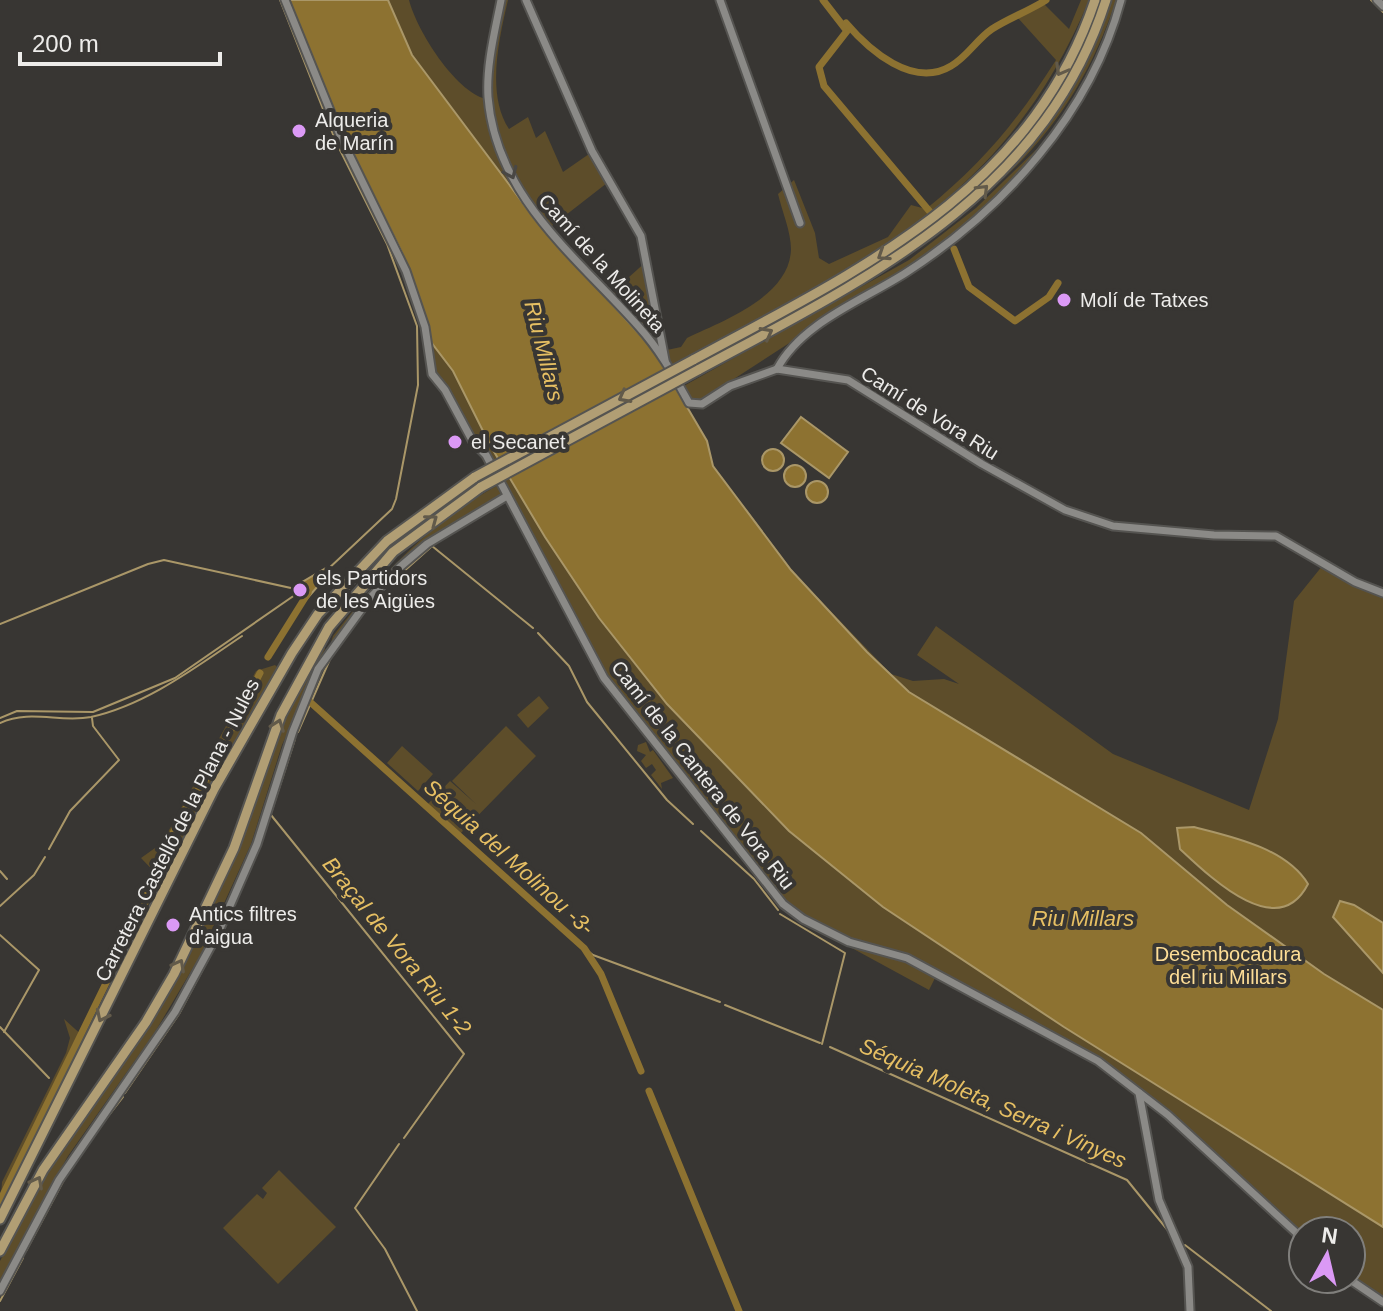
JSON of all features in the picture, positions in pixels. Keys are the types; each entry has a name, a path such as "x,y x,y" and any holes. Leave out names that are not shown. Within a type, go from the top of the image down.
{"main road":[{"name":"Carretera Castelló de la Plana - Nules","path":"0,1219 214,789 292,653 318,614 387,541 478,482 862,268 923,228 961,197 997,161 1050,91 1095,0"},
{"name":"Carretera Castelló de la Plana - Nules","path":"0,1251 43,1170 146,1022 187,949 234,848 281,715 329,627 393,552 478,482 698,370 868,278 928,238 969,205 1007,166 1060,96 1083,55 1106,0"}],"street":[{"name":"Camí de la Cantera de Vora Riu","path":"285,0 342,140 406,271 425,327 432,374 445,390 507,496 604,678 783,904 803,919 849,942 907,958 1098,1061 1139,1092 1287,1225"},
{"name":"Camí de la Molineta","path":"501,0 488,73 488,98 498,140 524,200 554,238 642,329 665,360"},
{"name":"Camí de Vora Riu","path":"526,0 592,151 641,236 665,360 689,403 695,405 730,386 777,369 848,380 1026,491 1093,521 1214,535 1265,533 1383,593"},
{"path":"720,0 800,223"},
{"path":"777,369 797,342 950,242 1013,184 1041,152 1085,88 1111,36 1121,0"},
{"path":"1377,0 1383,6"},
{"path":"0,1291 59,1180 175,1012 218,933 257,844 293,731 324,659 369,599 400,567 427,544 507,496"},
{"path":"1139,1092 1159,1200 1188,1267 1190,1311"}],"green space":[{"name":"Riu Millars","path":"288,0 409,0 420,27 439,58 462,85 486,99 497,146 520,199 654,350 707,441 713,465 795,574 891,674 913,681 944,679 959,684 917,655 936,626 1113,754 1249,810 1278,719 1294,601 1323,565 1383,595 1383,1300 1367,1289 1367,1215 1287,1215 1287,1221 1109,1067 937,974 929,990 850,947 849,941 784,903 611,687 434,374 428,327"},
{"path":"503,0 508,0 498,49 496,83 502,115 509,129 528,117 536,138 545,131 563,172 589,154 607,183 548,229 514,176 493,116 489,74"},
{"path":"1081,0 1089,0 1054,72 1013,131 967,181 916,223 860,260 670,367 667,350 681,347 687,338 752,305 779,281 788,266 791,249 778,194 794,180 815,233 819,258 829,264 888,237 911,205 926,209 982,158 1013,122 1056,60 1018,18 1042,2 1069,29"},
{"path":"1111,0 1116,0 1107,26 1069,100 1037,144 998,183 1067,93"},
{"path":"1046,140 991,202 945,242 703,399 692,402 682,387 909,260 976,208"},
{"path":"647,261 664,358 610,294"},
{"path":"500,484 506,495 400,566 329,649 333,636 351,613 409,551 452,515"},
{"path":"324,643 325,649 282,745 251,844 200,956 155,1032 68,1156 0,1280 0,1261 55,1158 132,1050 189,957 236,856 290,707"},
{"path":"277,667 227,754 164,882 141,858 162,843 256,671"},
{"path":"539,696 549,708 528,728 517,715"},
{"path":"506,726 536,756 458,836 426,806 450,781 476,804 452,781"},
{"path":"646,742 650,752 653,750 673,778 661,783 662,789 651,775 656,770 652,764 646,768 641,761 646,755 637,751 638,745"},
{"path":"402,746 433,774 418,791 387,763"},
{"path":"64,1019 85,1038 0,1210 2,1182 66,1053 70,1038"},
{"path":"279,1170 336,1227 278,1284 223,1228 257,1194 263,1199 267,1193 262,1188"}],"water":[{"name":"Riu Millars","path":"289,0 388,0 412,55 538,223 653,349 707,441 713,466 791,570 909,692 1141,833 1227,905 1324,974 1383,1010 1383,1227 1064,1027 883,907 789,831 667,704 599,618 545,537 490,445 453,371 431,342 419,297 401,251 345,138"},
{"path":"801,417 848,452 829,478 781,443"},
{"path":"773,449 781,452 784,460 781,468 773,471 765,468 762,460 765,452"},
{"path":"795,465 803,468 806,476 803,484 795,487 787,484 784,476 787,468"},
{"path":"817,481 825,484 828,492 825,500 817,503 809,500 806,492 809,484"},
{"path":"326,568 330,572 306,600 299,584"},
{"path":"1194,827 1273,853 1286,861 1308,884 1295,901 1280,908 1244,900 1180,849 1177,828"},
{"path":"1340,901 1354,905 1383,923 1383,973 1333,917"}],"waterway":[{"path":"280,0 336,142 387,244 417,326 418,385 396,499 392,509 326,571"},
{"path":"823,0 847,31 819,67 824,86 931,213"},
{"path":"846,23 879,55 893,63 907,70 937,72 957,62 992,29 1046,0"},
{"path":"1371,0 1383,12"},
{"path":"954,249 969,287 1015,321 1049,297 1058,283"},
{"path":"432,546 533,628"},
{"name":"Braçal de Vora Riu 1-2","path":"384,589 431,547"},
{"path":"0,624 164,560 300,590"},
{"path":"0,718 17,711 93,712 175,678 305,588"},
{"path":"268,657 308,593"},
{"name":"Braçal de Vora Riu 1-2","path":"363,613 376,596"},
{"path":"538,633 569,666 587,702 667,800 693,824"},
{"path":"0,723 23,717 91,717 131,704 170,684 242,636"},
{"name":"Braçal de Vora Riu 1-2","path":"298,732 331,657"},
{"path":"0,1201 145,903 153,875 182,814 206,779 260,673"},
{"name":"Séquia del Molinou -3-","path":"309,701 584,948 601,974 641,1071"},
{"path":"49,849 70,811 119,760 93,726 92,718"},
{"name":"Braçal de Vora Riu 1-2","path":"272,810 295,739"},
{"name":"Braçal de Vora Riu 1-2","path":"271,815 464,1054 404,1138"},
{"path":"222,933 270,817"},
{"path":"701,831 754,879 778,910"},
{"path":"0,906 34,875 45,857"},
{"path":"0,871 7,879"},
{"path":"780,914 845,953 822,1044"},
{"path":"0,935 39,970 4,1032"},
{"path":"125,1093 179,1014 219,939"},
{"name":"Séquia Moleta, Serra i Vinyes","path":"584,948 593,955 720,1002"},
{"name":"Séquia Moleta, Serra i Vinyes","path":"725,1005 820,1043"},
{"path":"0,1027 49,1078"},
{"name":"Séquia Moleta, Serra i Vinyes","path":"830,1047 1127,1180 1170,1233"},
{"name":"Séquia del Molinou -3-","path":"649,1091 739,1311"},
{"path":"99,1128 123,1097"},
{"name":"Braçal de Vora Riu 1-2","path":"399,1144 355,1208 385,1249 417,1311"},
{"path":"26,1251 66,1176"},
{"path":"1185,1245 1271,1311"},
{"path":"0,1301 23,1258"},
{"path":"1185,1282 1186,1295"},
{"path":"1186,1301 1186,1311"}],"place":[{"name":"Alqueria de Marín","path":"299,131"},
{"name":"Molí de Tatxes","path":"1064,300"},
{"name":"el Secanet","path":"455,442"},
{"name":"els Partidors de les Aigües","path":"300,590"},
{"name":"Antics filtres d'aigua","path":"173,925"}],"park label":[{"name":"Desembocadura del riu Millars","path":"1228,966"}]}
